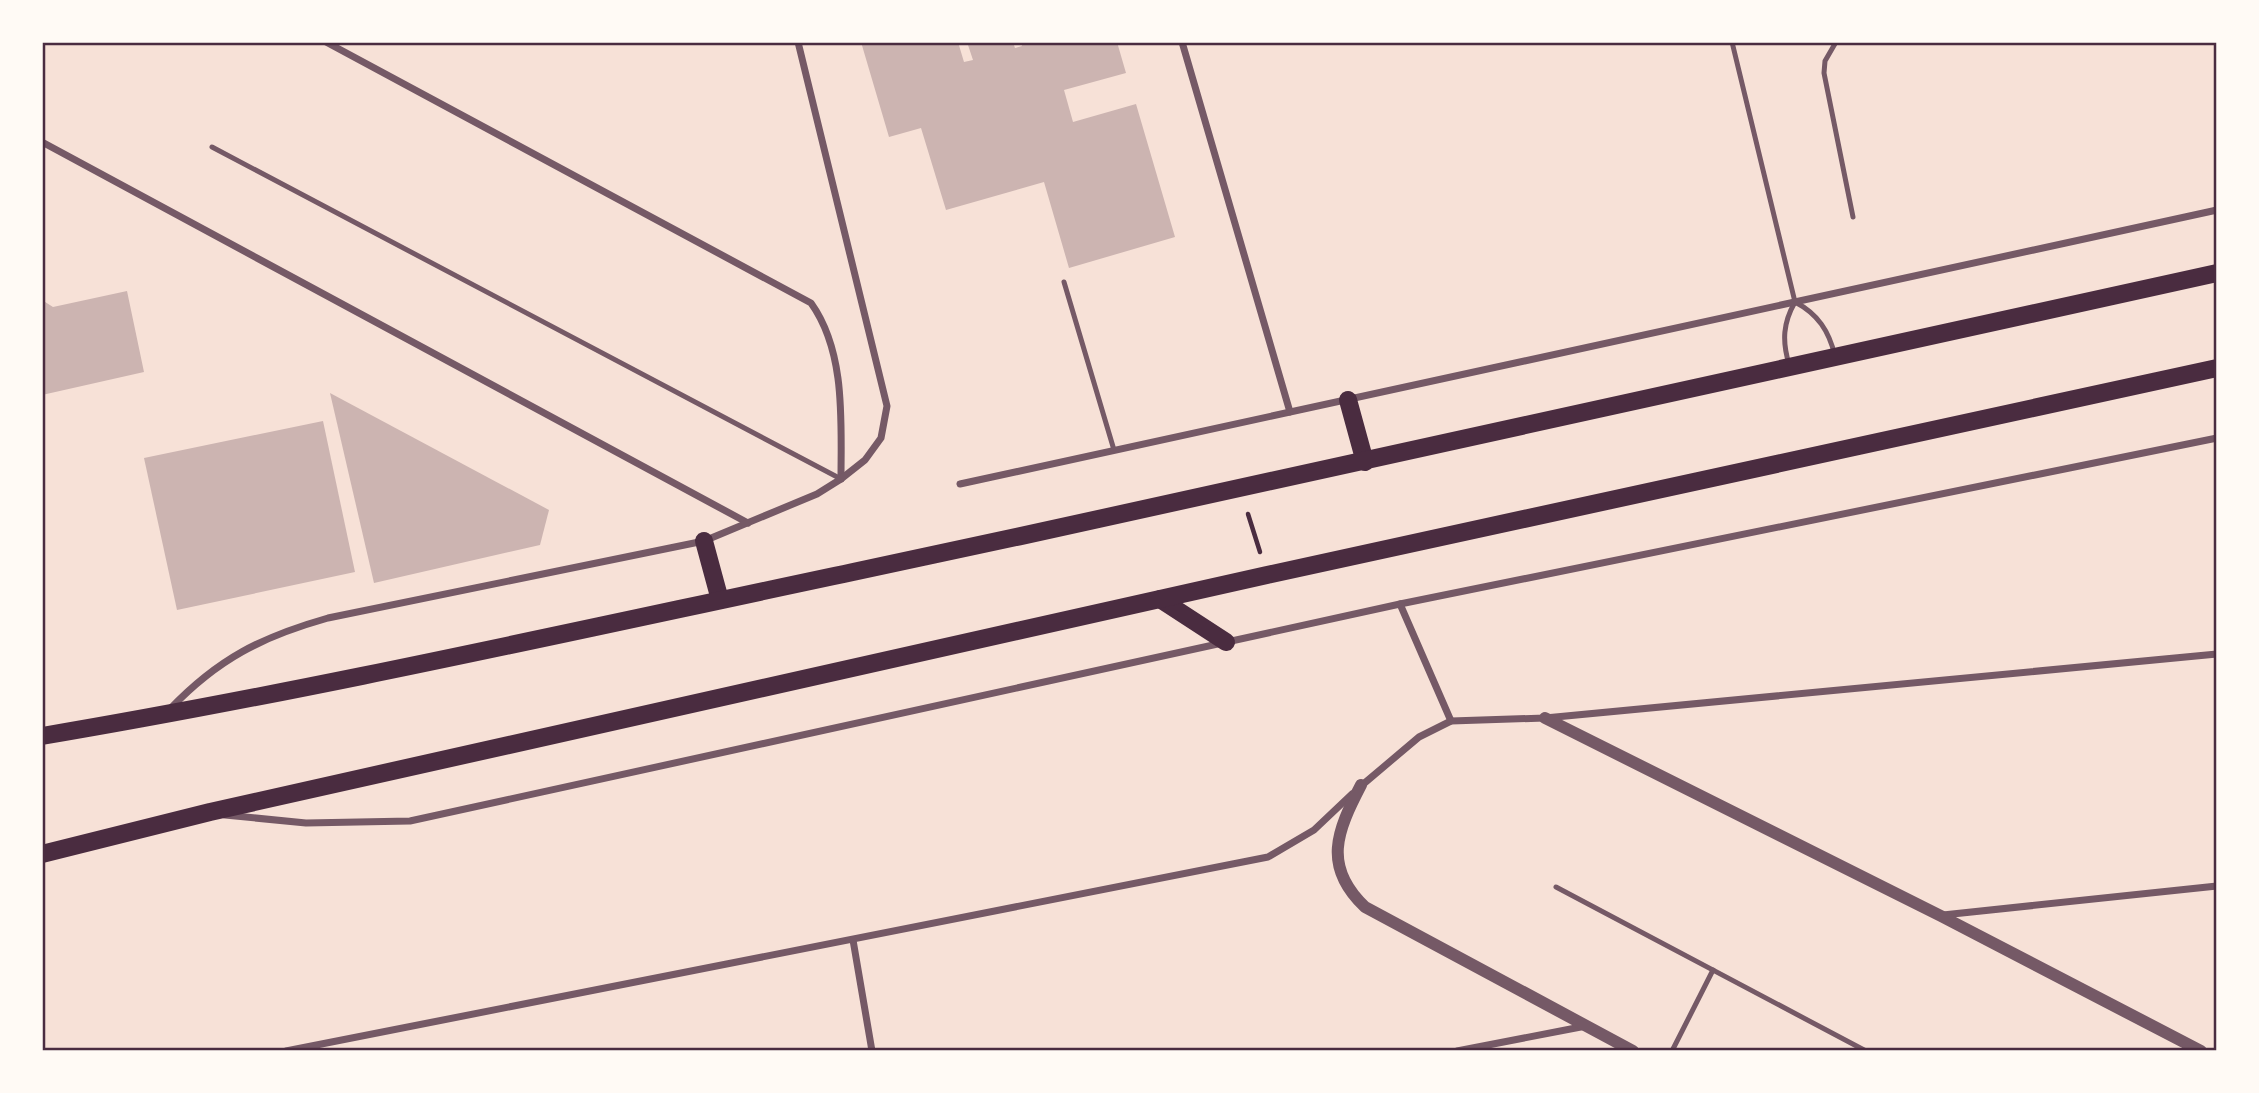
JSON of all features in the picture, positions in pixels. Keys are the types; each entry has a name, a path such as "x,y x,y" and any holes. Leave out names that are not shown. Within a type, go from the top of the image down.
{"main road":[{"path":"42,736 163,715 720,600 1365,462 2217,273"},
{"path":"42,854 210,813 1160,599 2217,368"},
{"path":"1349,400 1365,462"},
{"path":"704,541 720,600"},
{"path":"1160,599 1226,642"}],"street":[{"path":"326,42 811,303 829,339 836,367 841,479"},
{"path":"163,715 207,673 237,652 281,631 328,618 704,541 817,494 865,460 881,438 887,406 798,42"},
{"path":"1182,42 1290,412"},
{"path":"42,142 748,523"},
{"path":"960,484 2217,211"},
{"path":"210,813 306,823 410,821 1400,604 2217,438"},
{"path":"1400,604 1451,721"},
{"path":"286,1051 1268,856 1314,830 1361,785 1419,737 1451,721 1545,718 2217,653"},
{"path":"1545,718 1941,916 2200,1051"},
{"path":"1361,785 1346,815 1337,848 1337,864 1352,894 1365,907 1633,1051"},
{"path":"1941,916 2217,886"},
{"path":"853,940 872,1051"},
{"path":"1457,1051 1587,1026"}],"lane":[{"path":"1732,42 1795,302 1787,317 1784,335 1790,367"},
{"path":"1836,42 1829,50 1824,73 1853,217"},
{"path":"212,147 841,479"},
{"path":"1064,282 1114,450"},
{"path":"1795,302 1810,310 1822,323 1831,339 1835,357"},
{"path":"1556,887 1866,1051"},
{"path":"1672,1051 1713,970"}],"building":[{"path":"861,42 958,42 964,62 973,60 968,45 977,42 1013,42 1015,48 1022,46 1021,42 1117,42 1126,73 1064,90 1073,122 1136,104 1175,237 1069,268 1044,182 946,210 921,128 889,137"},
{"path":"127,291 144,372 42,395 42,300 53,307"},
{"path":"330,393 549,510 540,545 374,583"},
{"path":"323,421 355,572 177,610 144,458"}]}
